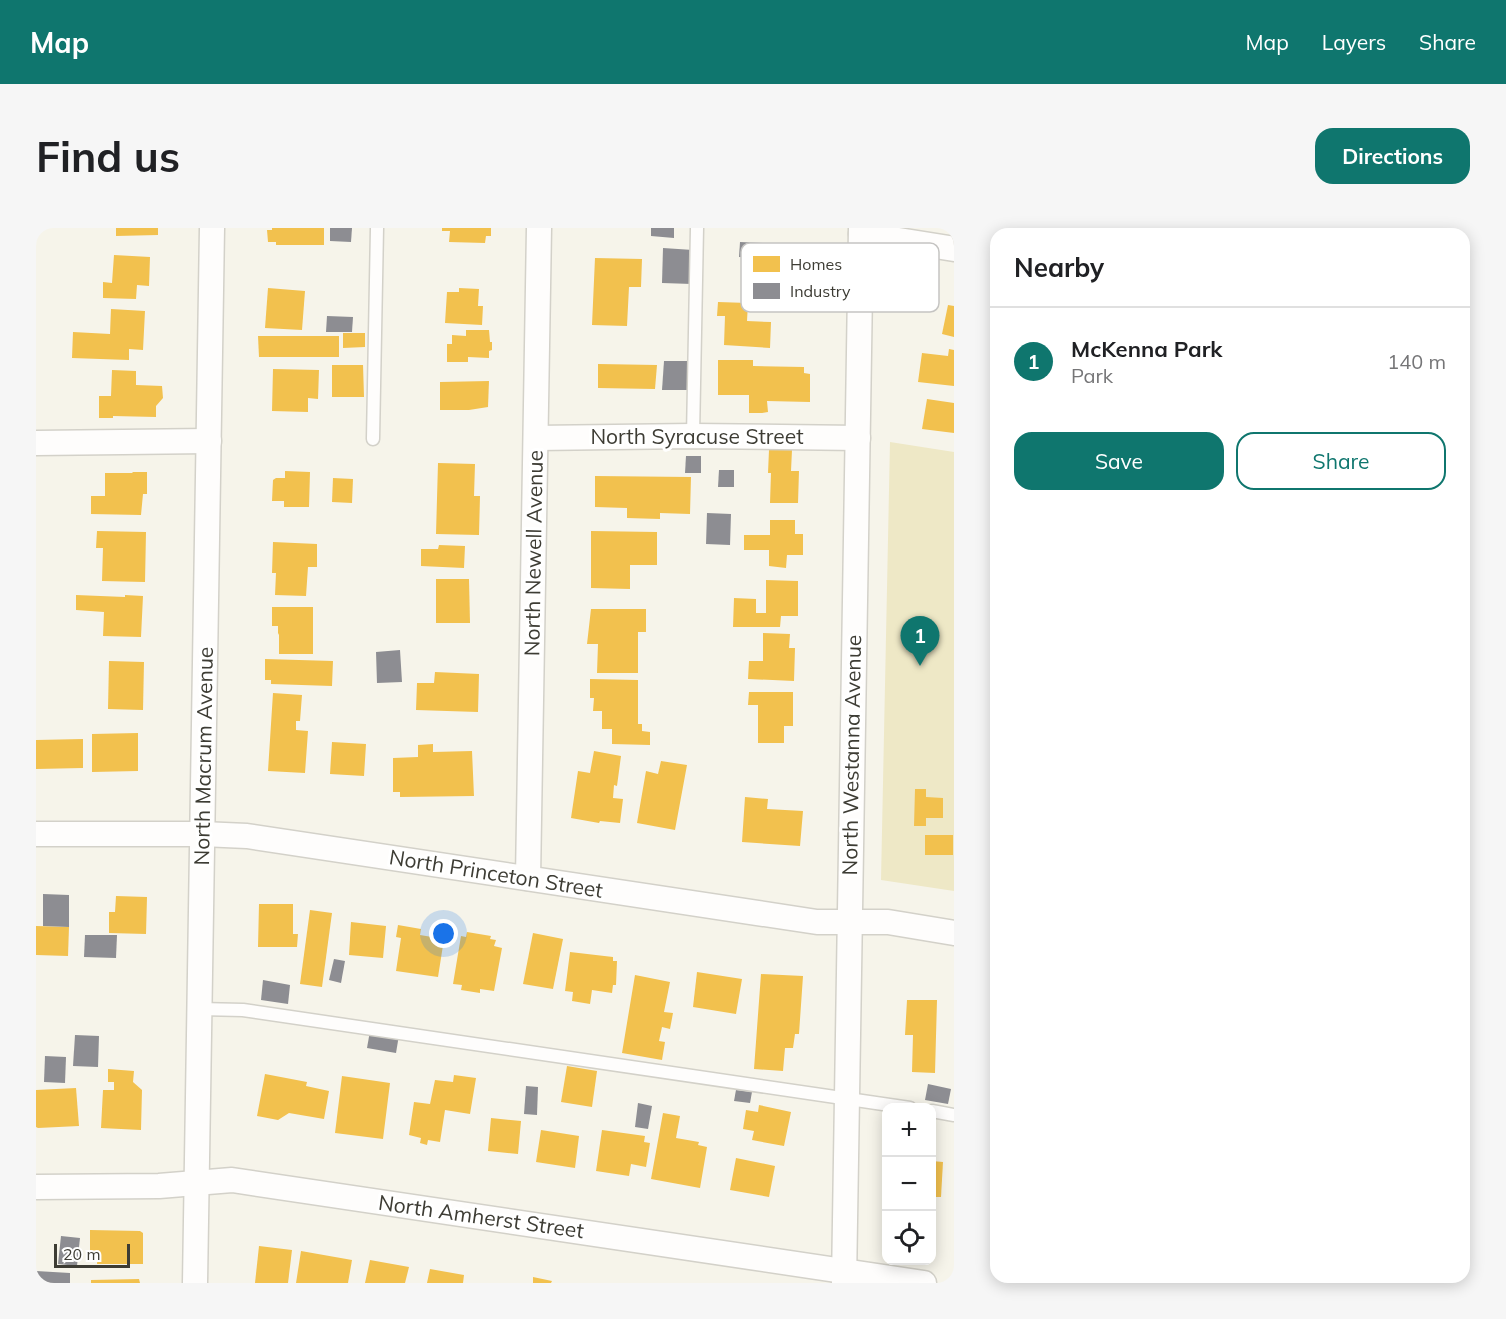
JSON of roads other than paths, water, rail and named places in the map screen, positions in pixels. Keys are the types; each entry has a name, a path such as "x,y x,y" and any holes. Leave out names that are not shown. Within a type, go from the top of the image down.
{"street":[{"name":"North Macrum Avenue","path":"195,1283 212,228"},
{"name":"North Newell Avenue","path":"528,878 540,228"},
{"path":"861,231 923,243"},
{"path":"939,246 954,249"},
{"name":"North Westanna Avenue","path":"844,1277 860,312"},
{"name":"North Syracuse Street","path":"536,438 693,436 858,438"},
{"path":"36,443 209,441"},
{"name":"North Princeton Street","path":"36,834 247,836 817,922 888,922 954,933"},
{"name":"North Amherst Street","path":"36,1187 159,1186 232,1180 844,1277 924,1283"}],"lane":[{"path":"374,439 377,228"},
{"path":"693,436 697,228"},
{"path":"200,1009 243,1010 882,1103"},
{"path":"936,1112 954,1114"}],"place":[{"name":"McKenna Park","path":"920,666"}]}
